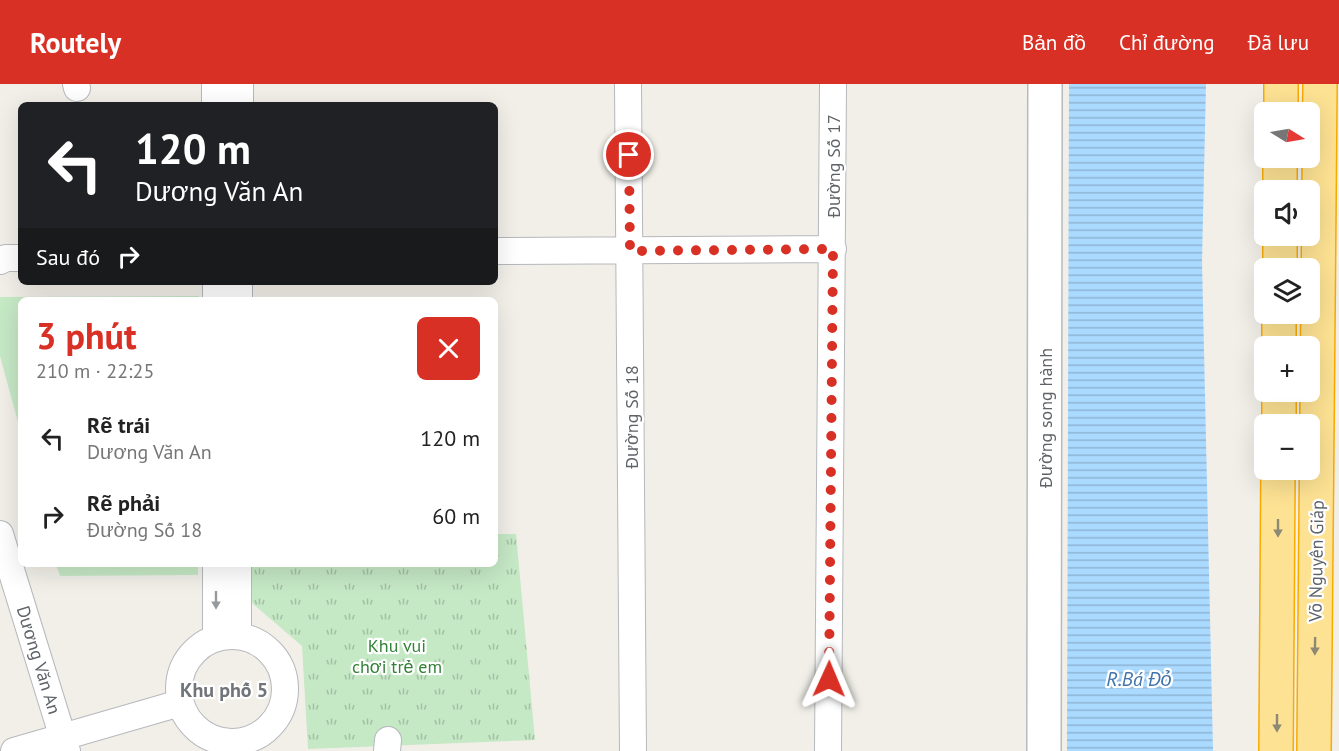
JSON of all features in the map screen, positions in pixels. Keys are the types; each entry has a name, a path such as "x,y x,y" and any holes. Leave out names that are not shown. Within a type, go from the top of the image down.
{"highway":[{"path":"1281,84 1281,102"},
{"name":"Võ Nguyên Giáp","path":"1314,751 1320,84"},
{"name":"Võ Nguyên Giáp","path":"1276,751 1278,480"}],"main road":[{"name":"Đường song hành","path":"1044,751 1045,84"}],"street":[{"path":"215,84 215,102"},
{"path":"240,84 240,102"},
{"name":"Đường Số 18","path":"628,84 633,751"},
{"name":"Đường Số 17","path":"828,751 833,84"},
{"path":"498,251 833,249"},
{"path":"0,261 6,258 18,258"},
{"name":"Dương Văn An","path":"0,534 65,744"},
{"path":"216,567 227,636"},
{"path":"227,636 238,567"},
{"path":"227,636 260,644 279,665 284,677 285,696 276,720 243,746 206,736 189,721 180,703 179,684 184,666 203,645 227,636"},
{"path":"14,751 65,744 180,703"}],"green space":[{"path":"199,296 18,297 18,422 0,356 0,297"},
{"name":"Khu vui chơi trẻ em","path":"498,534 516,534 535,740 308,749 302,646 252,603 250,567 498,567"},
{"path":"57,567 198,567 198,575 60,576"}],"water":[{"name":"R.Bá Đỏ","path":"1069,84 1206,84 1202,261 1213,751 1067,751"}],"district":[{"name":"Khu phố 5","path":"224,690"}],"route":[{"path":"629,155 630,251 833,249 829,679"}]}
